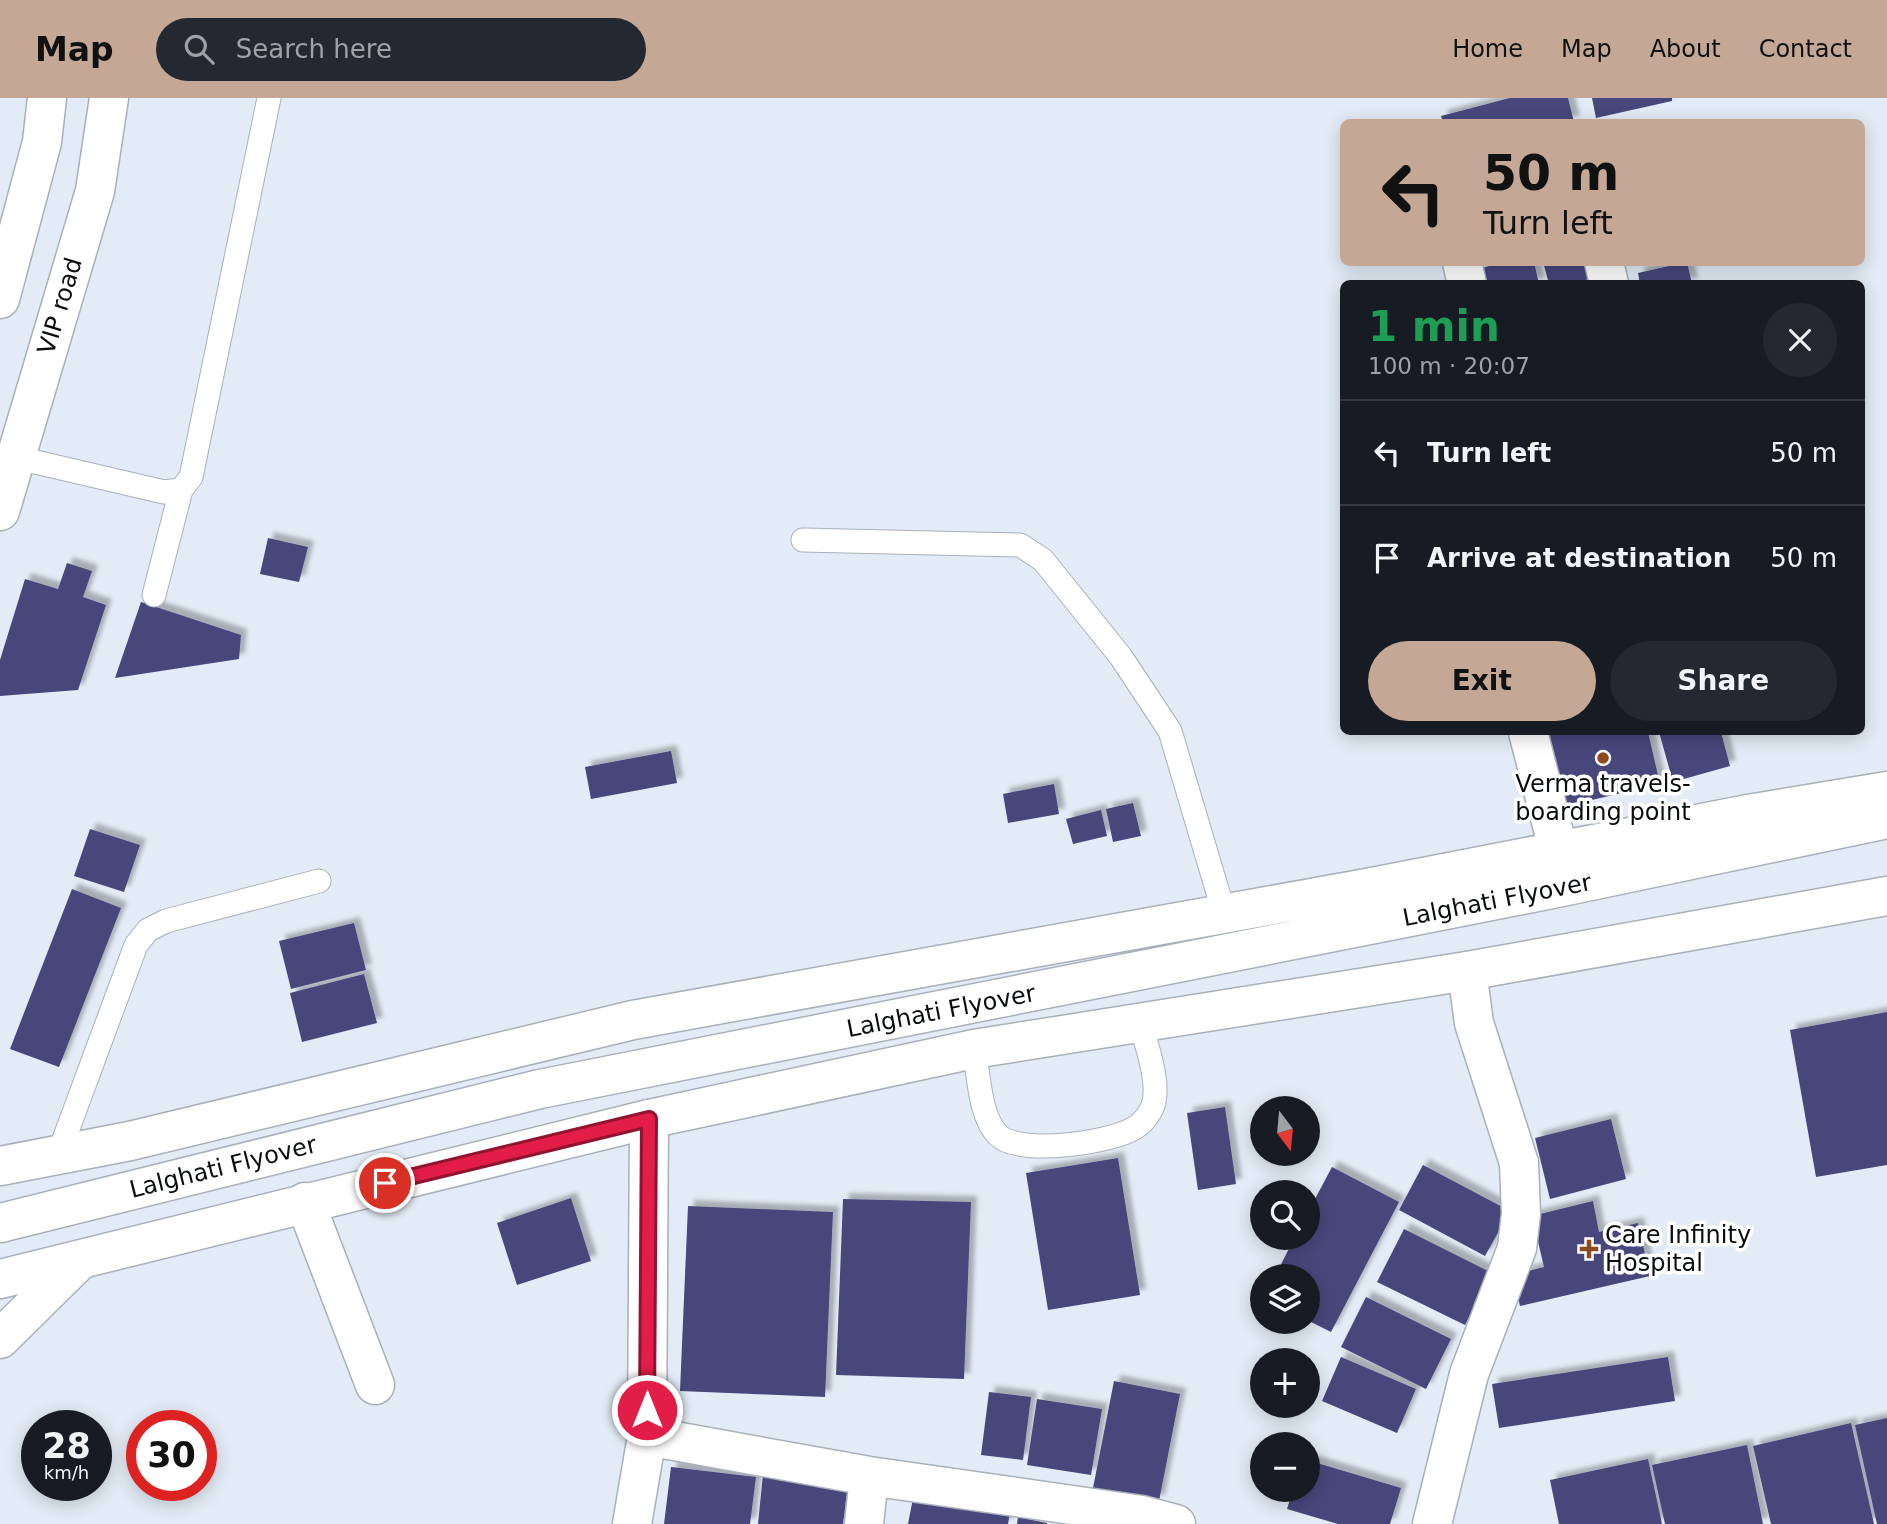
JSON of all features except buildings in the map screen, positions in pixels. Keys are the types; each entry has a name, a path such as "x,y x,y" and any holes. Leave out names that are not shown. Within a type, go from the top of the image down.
{"main road":[{"path":"0,299 42,142 47,98"},
{"name":"VIP road","path":"0,511 95,191 109,98"},
{"path":"1529,735 1559,852"},
{"path":"0,1166 130,1141 633,1020 1559,852 1748,814 1887,791"},
{"name":"Lalghati Flyover","path":"0,1223 540,1089 1343,931 1887,819"},
{"path":"0,1279 78,1262 305,1202 649,1119 974,1049 1467,971 1887,896"},
{"path":"1432,1524 1469,1374 1517,1248 1521,1214 1519,1163 1474,1023 1467,971"},
{"path":"632,1524 647,1436 649,1119"},
{"path":"0,1142 130,1141"},
{"path":"305,1202 375,1385"},
{"path":"0,1339 78,1262"},
{"path":"647,1436 1153,1521"},
{"path":"864,1524 869,1475"}],"lane":[{"path":"154,595 181,490 191,477 269,98"},
{"path":"14,457 164,492 181,490"},
{"path":"803,540 1020,545 1043,560 1121,657 1170,731 1224,913"},
{"path":"63,1142 136,945 148,930 166,921 319,881"},
{"path":"974,1049 988,1122 999,1136 1017,1146 1052,1147 1135,1129 1146,1119 1154,1102 1154,1079 1141,1023"}],"place":[{"name":"Verma travels- boarding point","path":"1603,758"},
{"name":"Care Infinity Hospital","path":"1589,1249"}],"route":[{"path":"385,1183 649,1119 647,1410"}]}
